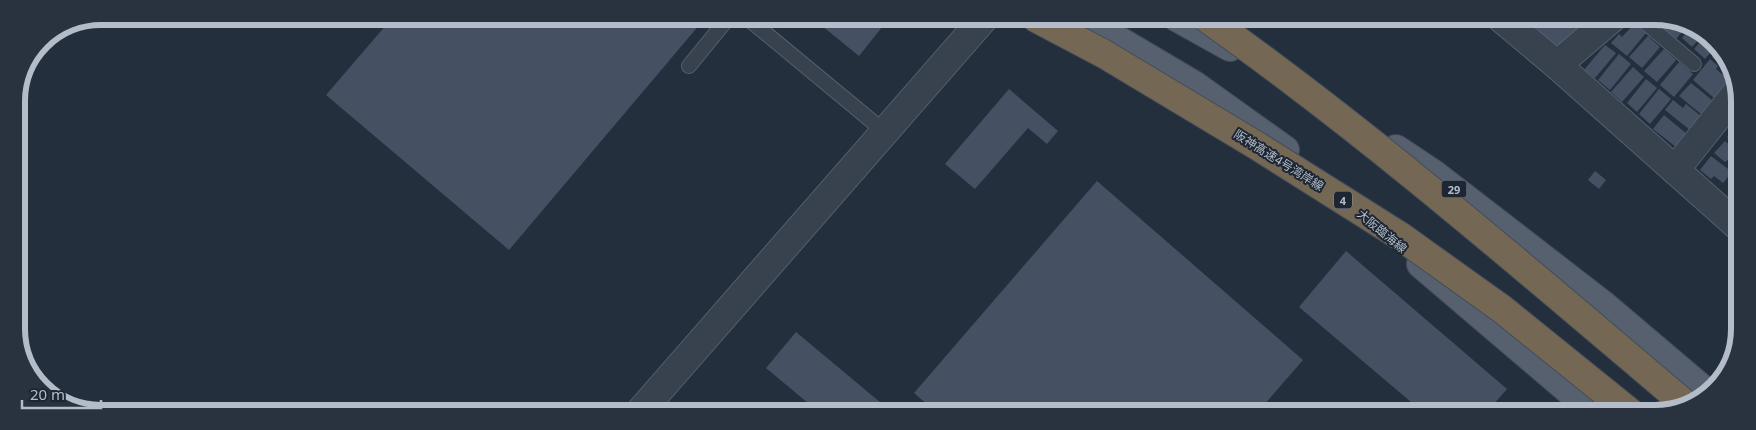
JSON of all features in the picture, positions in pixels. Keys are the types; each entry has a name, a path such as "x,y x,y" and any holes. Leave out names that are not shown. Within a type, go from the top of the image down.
{"highway":[{"name":"阪神高速4号湾岸線","path":"1049,25 1104,54 1259,147 1400,236 1502,309 1621,405"},
{"path":"1216,25 1264,59 1365,138 1485,235 1681,400"}],"main road":[{"name":"大阪臨海線","path":"1093,25 1194,85 1290,153 1586,405"},
{"name":"29","path":"1191,25 1330,106 1435,174 1602,304 1702,389"}],"street":[{"path":"646,405 978,25"},
{"path":"1509,25 1731,220"},
{"path":"1557,65 1604,25"},
{"path":"1675,170 1731,100"}],"lane":[{"path":"689,66 722,25"},
{"path":"756,25 885,132"},
{"path":"1648,25 1694,64"}],"building":[{"path":"386,25 699,25 509,250 326,95"},
{"path":"821,25 884,25 859,56"},
{"path":"1534,25 1585,25 1555,50"},
{"path":"1633,25 1646,33 1627,56 1611,43 1619,34 1622,37"},
{"path":"1660,25 1670,26 1683,31 1676,39"},
{"path":"1687,32 1699,39 1692,47 1682,38"},
{"path":"1648,36 1660,47 1642,68 1629,57"},
{"path":"1701,41 1712,51 1705,59 1694,49"},
{"path":"1605,45 1616,53 1595,78 1584,70"},
{"path":"1664,49 1676,60 1657,82 1644,71"},
{"path":"1619,54 1631,64 1610,90 1598,80"},
{"path":"1714,54 1722,66 1712,57"},
{"path":"1710,59 1718,66 1716,69 1728,81 1714,98 1693,80"},
{"path":"1679,62 1693,74 1674,97 1660,85"},
{"path":"1633,67 1644,77 1622,102 1611,92"},
{"path":"1646,79 1657,88 1637,112 1627,103"},
{"path":"1691,83 1712,100 1701,114 1679,96"},
{"path":"1009,89 1058,131 1047,144 1028,128 975,189 945,164"},
{"path":"1659,89 1671,99 1650,124 1639,114"},
{"path":"1673,100 1683,108 1686,104 1701,116 1690,130 1665,110"},
{"path":"1664,115 1687,134 1676,147 1653,129"},
{"path":"1731,132 1731,140 1727,137"},
{"path":"1725,141 1731,146 1731,162 1728,160 1725,162 1714,153"},
{"path":"1711,156 1731,171 1731,173 1723,183 1714,176 1711,179 1700,170"},
{"path":"1595,171 1606,180 1599,189 1588,180"},
{"path":"1097,181 1303,360 1264,405 928,405 914,393"},
{"path":"1346,251 1507,389 1493,405 1415,405 1299,307"},
{"path":"796,332 883,405 810,405 766,368"}]}
